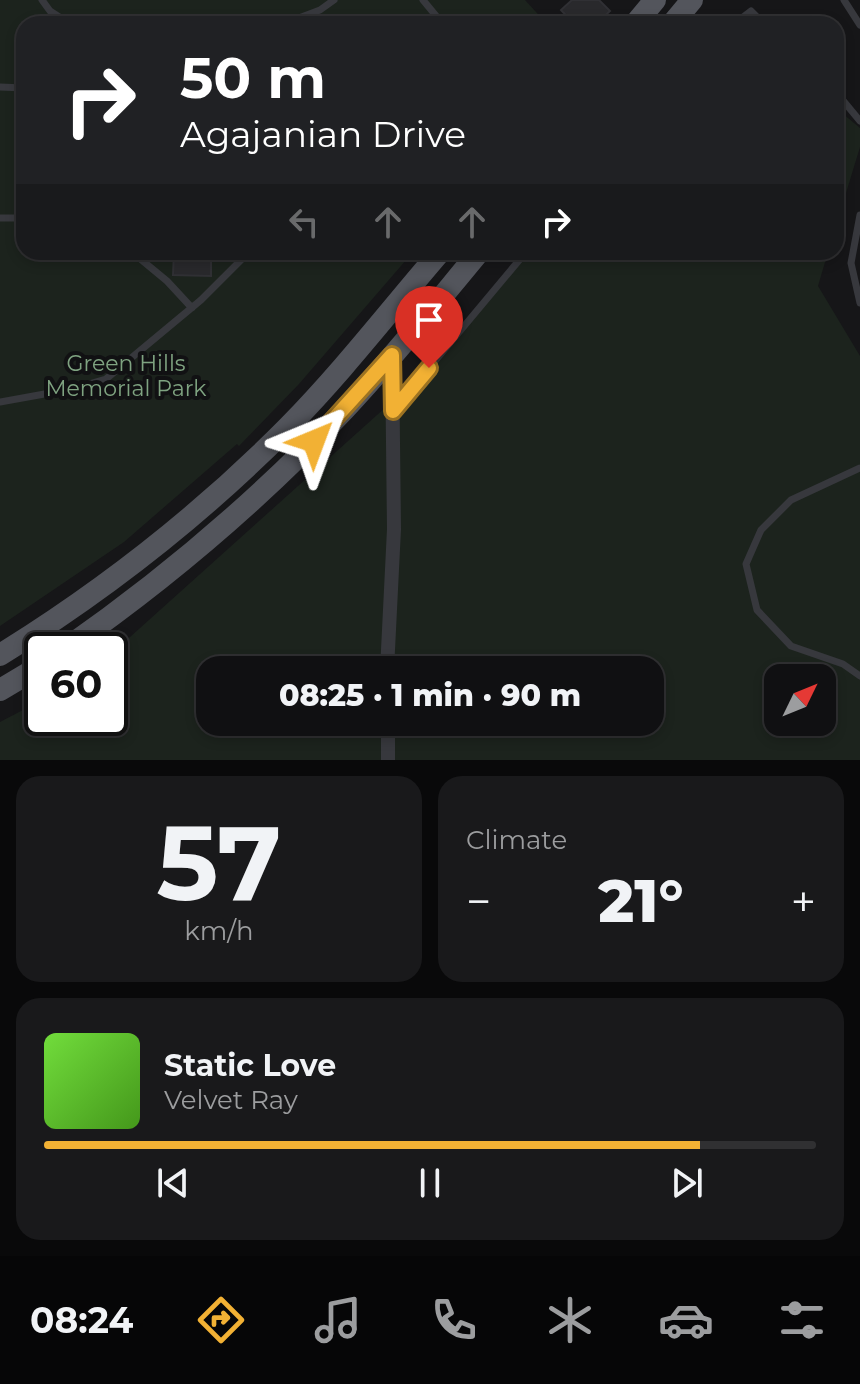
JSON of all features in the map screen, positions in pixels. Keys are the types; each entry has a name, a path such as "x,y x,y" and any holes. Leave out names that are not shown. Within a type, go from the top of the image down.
{"main road":[{"path":"643,16 658,0"},
{"path":"0,655 117,577 172,534 238,474 289,426 433,260"},
{"path":"89,632 146,591 243,509 346,408 472,260"},
{"path":"0,690 24,676"}],"street":[{"path":"658,0 681,13"},
{"path":"388,656 394,529 392,355"},
{"path":"388,736 388,760"}],"lane":[{"path":"42,0 58,16"},
{"path":"304,16 334,0"},
{"path":"423,0 436,16"},
{"path":"844,0 860,25"},
{"path":"844,102 860,121"},
{"path":"860,215 851,263 860,303"},
{"path":"142,260 192,308"},
{"path":"0,402 72,389 106,379 192,308 241,260"},
{"path":"393,411 519,260"},
{"path":"860,468 791,500 761,530 746,564 757,610 791,646 843,664 860,676"}],"green space":[{"name":"Green Hills Memorial Park","path":"0,0 525,0 540,16 16,16 16,260 406,260 299,384 239,446 237,444 124,542 0,626"},
{"path":"844,115 860,128 860,147 844,200"},
{"path":"521,260 826,260 818,286 860,356 860,760 0,760 0,722 24,709 24,736 128,736 128,639 446,353"}],"building":[{"path":"572,0 599,0 610,11 605,16 567,16 561,10"},
{"path":"174,260 211,260 211,276 173,275"}],"route":[{"path":"314,441 392,355 393,411 429,368"}]}
